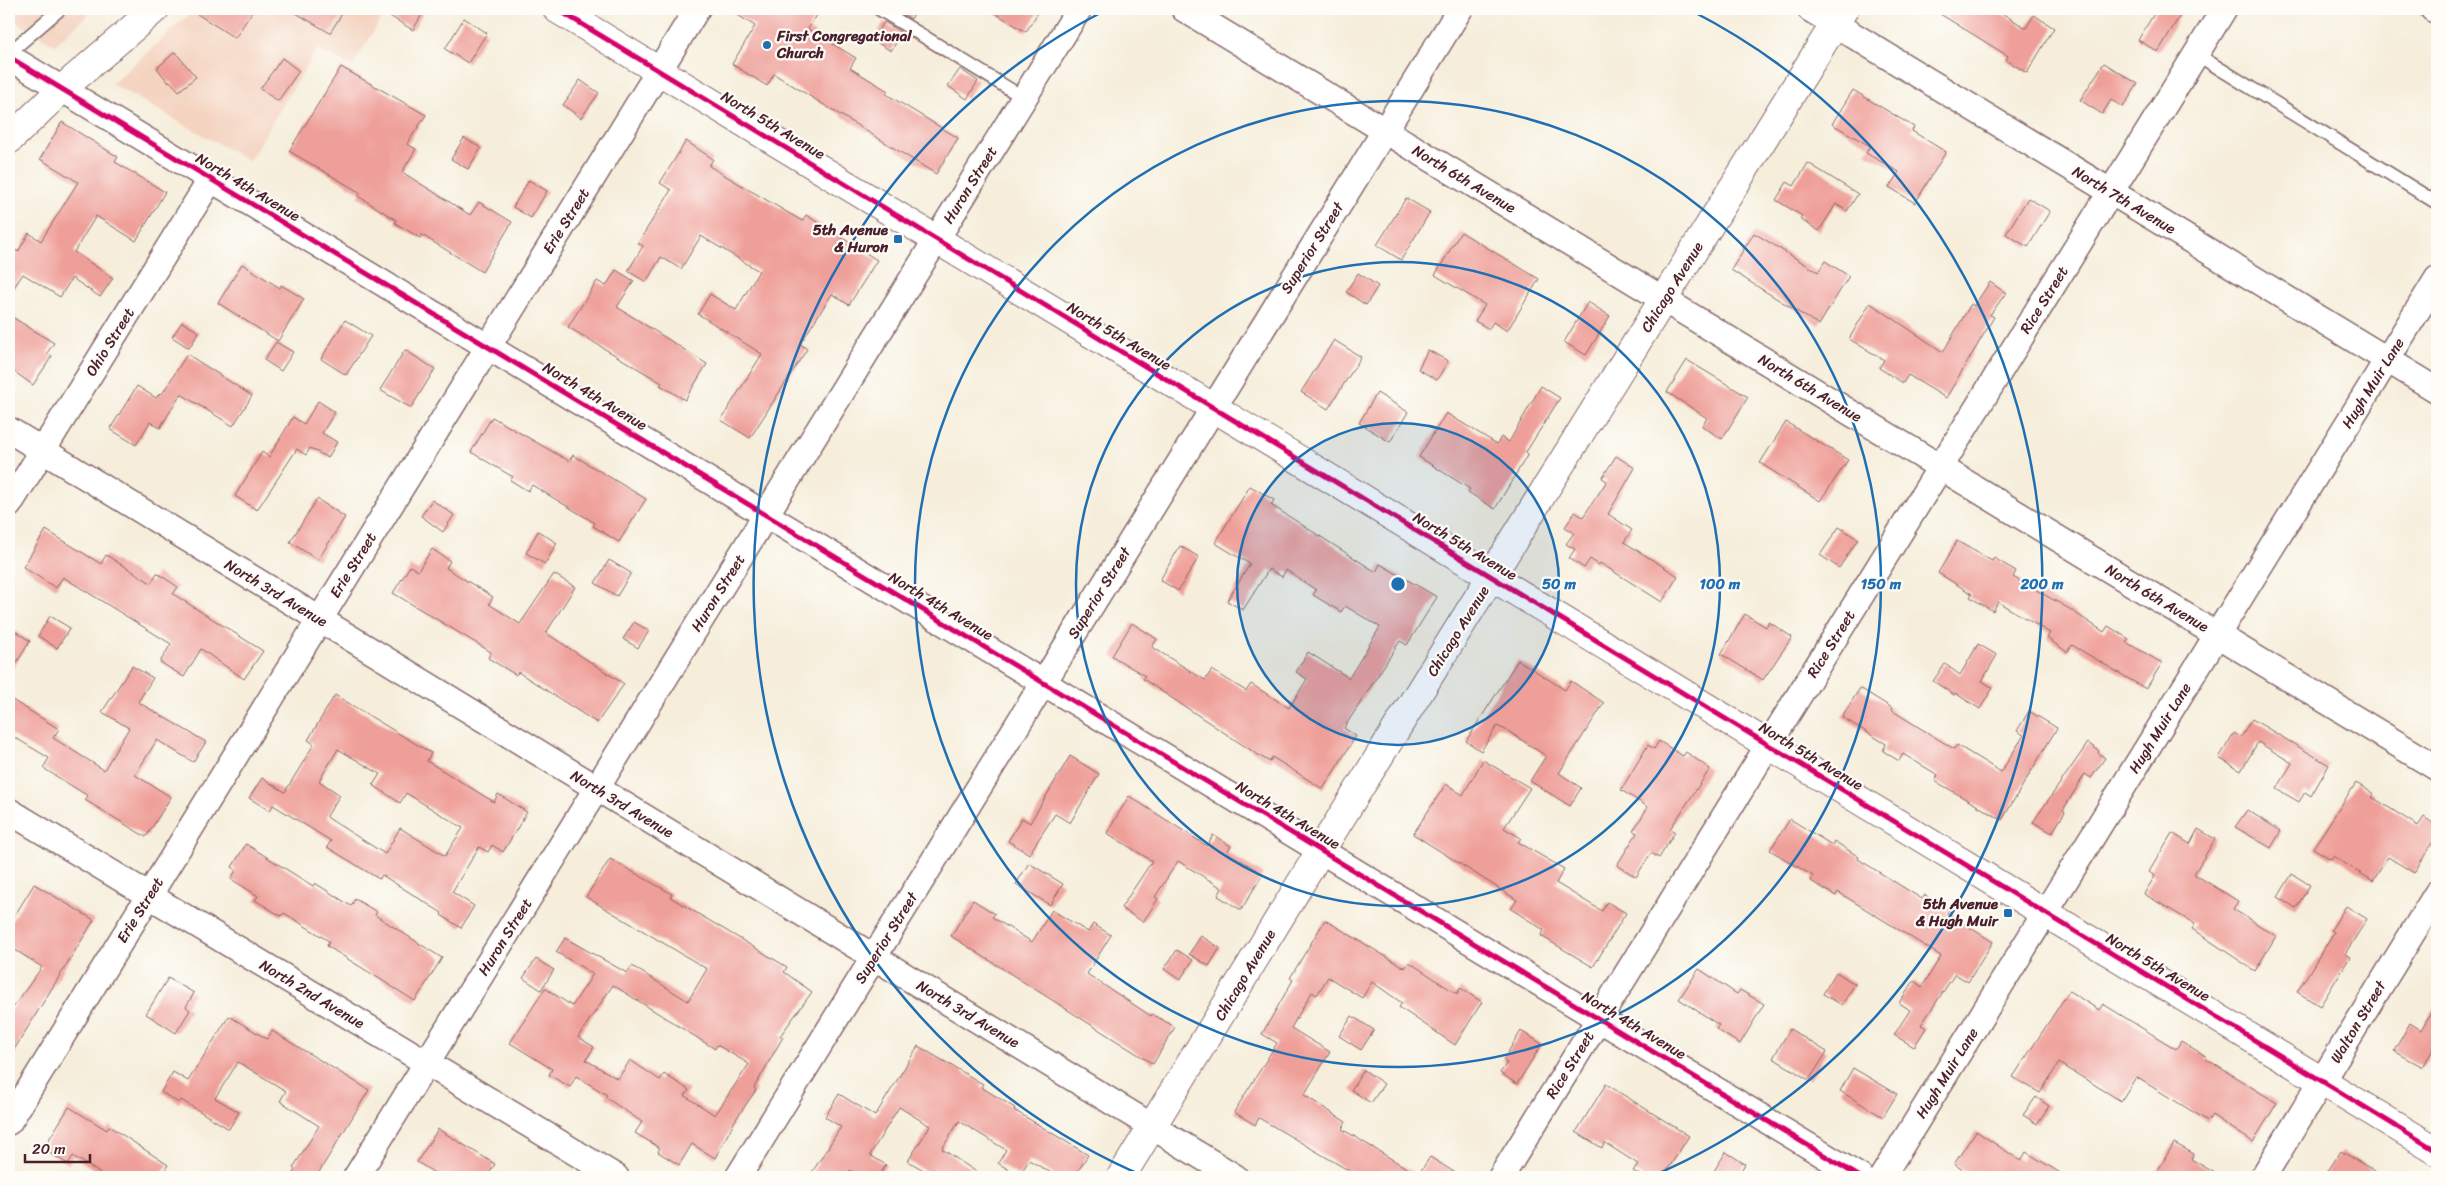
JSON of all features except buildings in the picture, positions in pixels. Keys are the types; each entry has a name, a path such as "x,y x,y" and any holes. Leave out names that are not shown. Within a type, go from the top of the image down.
{"street":[{"name":"North 5th Avenue","path":"557,9 2437,1151"},
{"name":"Erie Street","path":"9,1122 697,9"},
{"name":"Huron Street","path":"356,1177 1079,9"},
{"name":"North 6th Avenue","path":"1184,9 2437,768"},
{"name":"Superior Street","path":"738,1177 1460,9"},
{"name":"North 7th Avenue","path":"1810,9 1840,16 2110,192 2437,390"},
{"name":"Rice Street","path":"1501,1177 2224,9"},
{"path":"2433,9 2437,12"},
{"path":"9,140 146,12"},
{"name":"Chicago Avenue","path":"1121,1177 1321,850 1840,16"},
{"name":"North 4th Avenue","path":"9,57 1860,1177"},
{"name":"Ohio Street","path":"9,505 211,179"},
{"name":"Hugh Muir Lane","path":"1882,1177 2437,279"},
{"name":"North 3rd Avenue","path":"9,430 1235,1177"},
{"name":"North 2nd Avenue","path":"9,811 616,1177"},
{"name":"Walton Street","path":"2264,1177 2437,893"}],"lane":[{"path":"9,53 60,9"},
{"path":"879,9 1024,98"},
{"path":"2196,54 2437,203"}],"shaded area":[{"path":"9,9 94,9 55,45 9,18"},
{"path":"195,9 387,9 352,67 317,49 249,161 112,84"}],"cycle path":[{"path":"557,9 2437,1151"},
{"path":"9,57 1860,1177"}],"place":[{"name":"First Congregational Church","path":"767,45"},
{"name":"5th Avenue & Huron","path":"898,239"},
{"name":"5th Avenue & Hugh Muir","path":"2008,913"}]}
